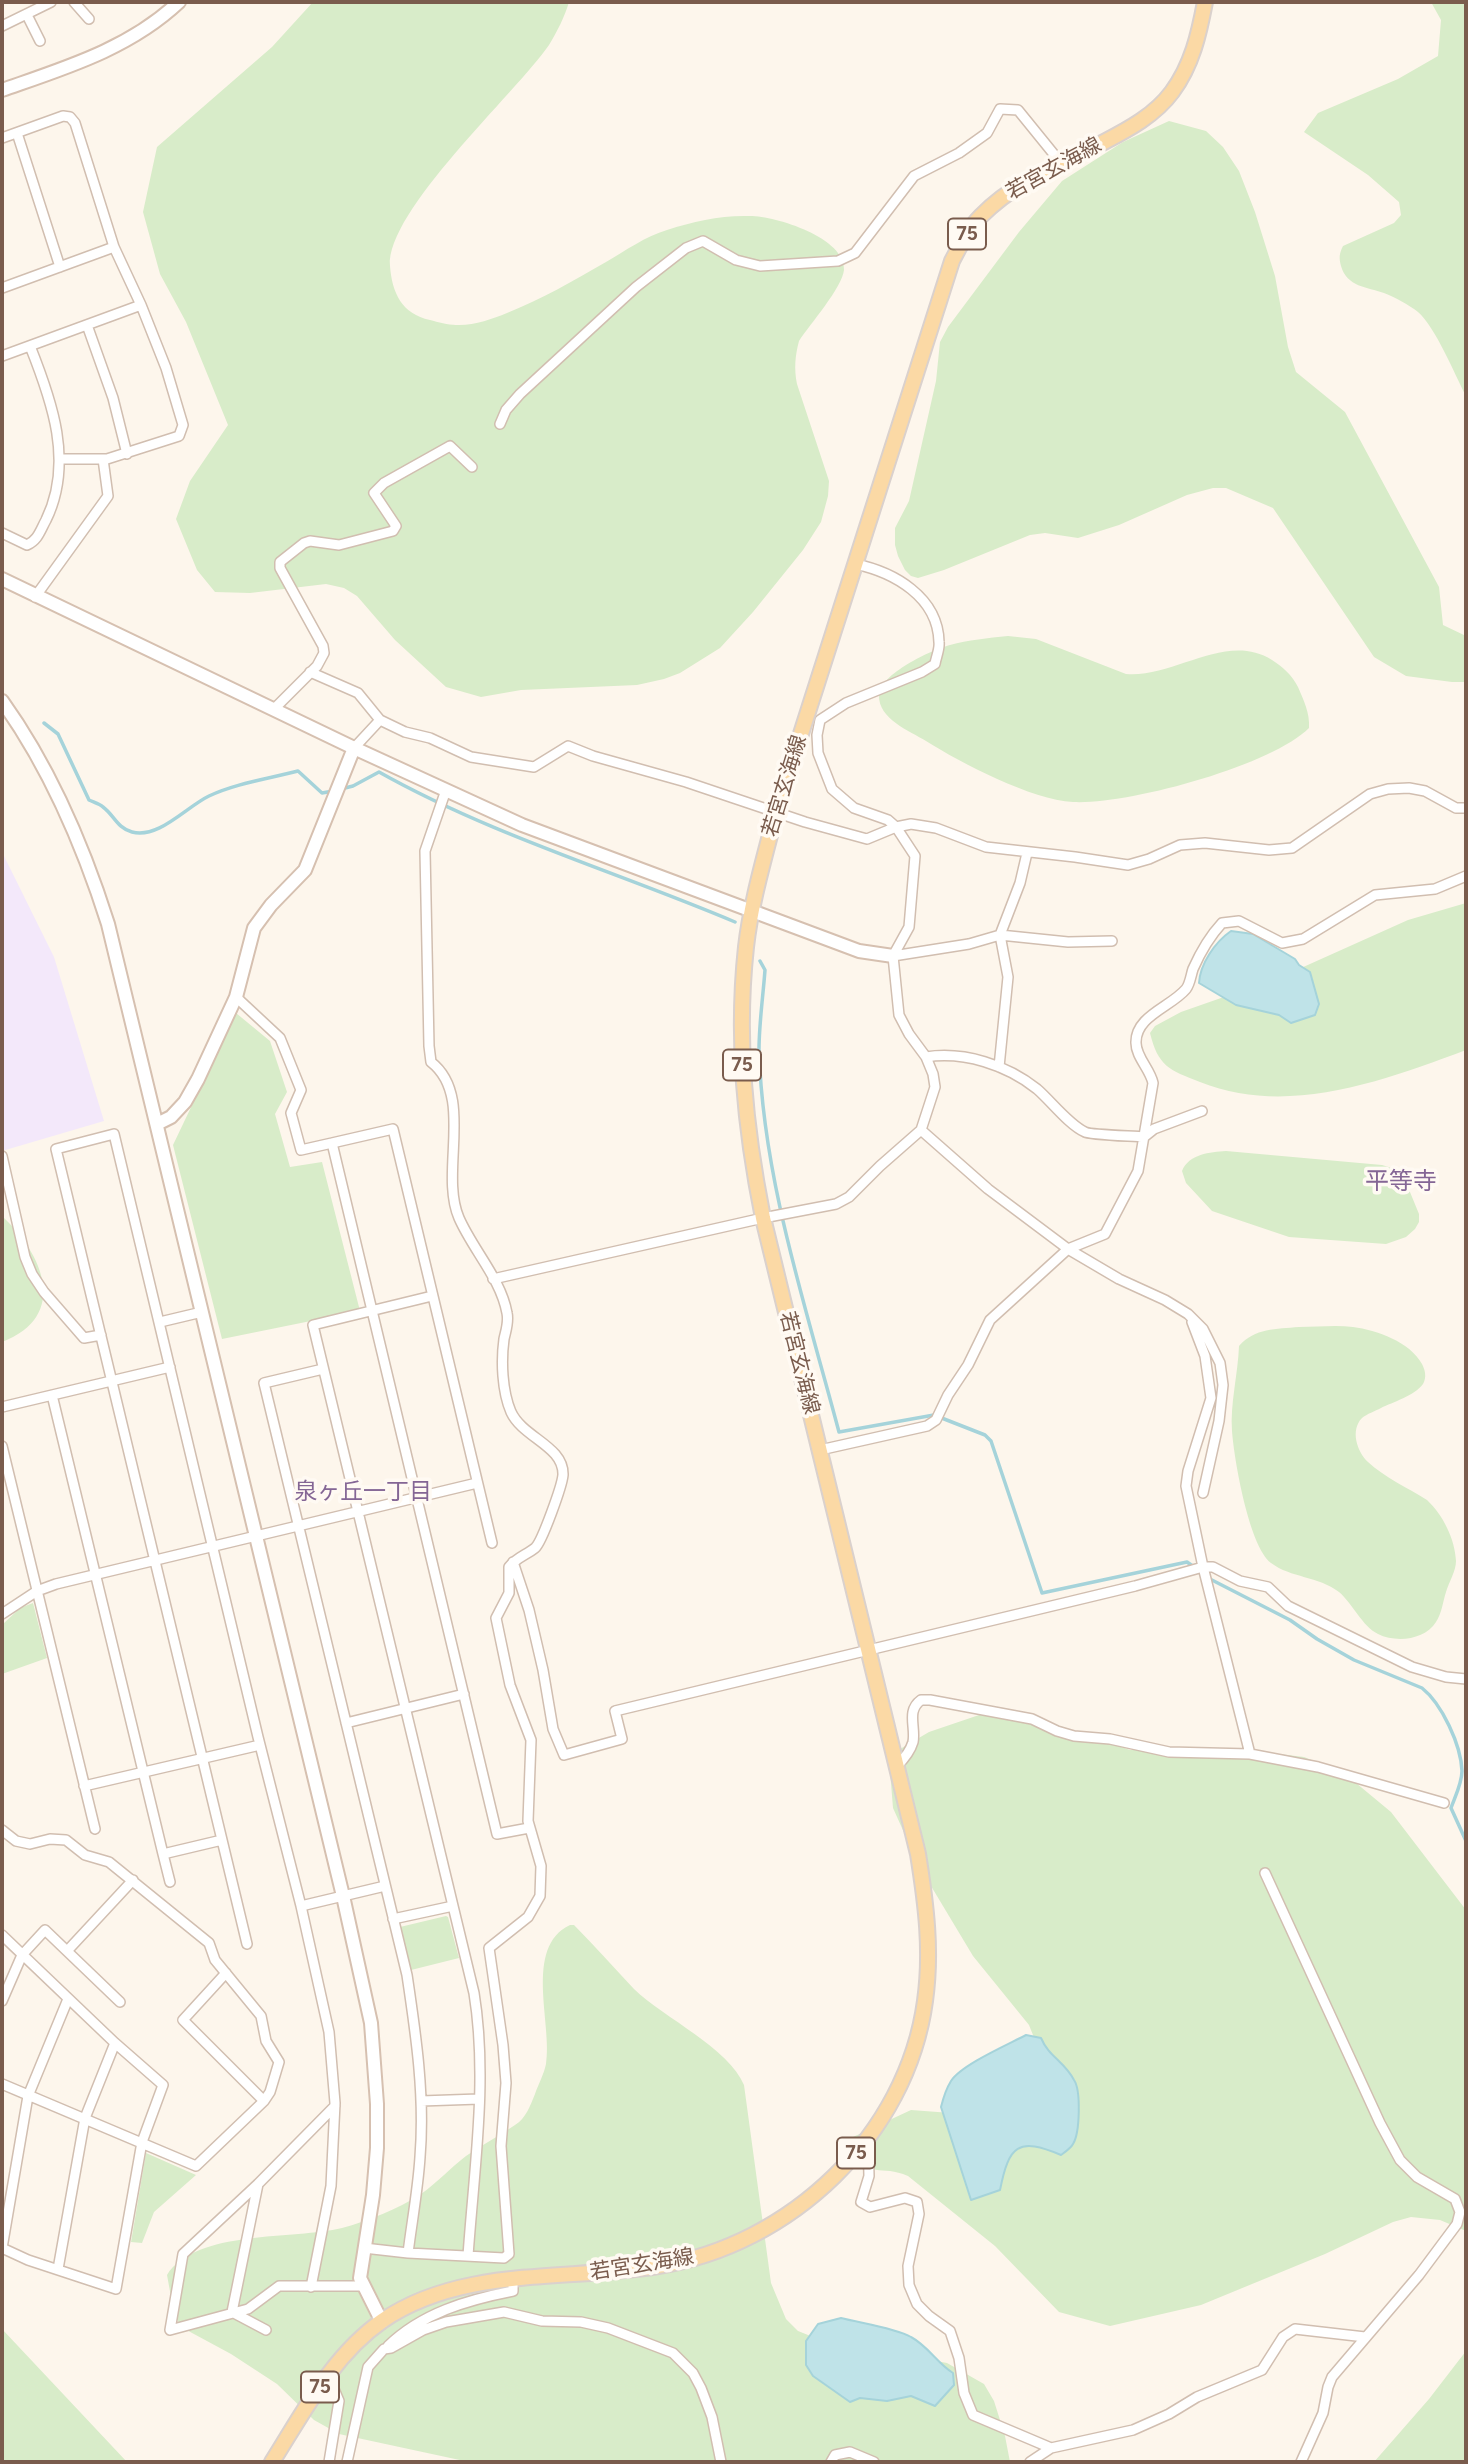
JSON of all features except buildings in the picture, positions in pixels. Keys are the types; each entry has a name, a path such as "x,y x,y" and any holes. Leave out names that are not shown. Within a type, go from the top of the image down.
{"main road":[{"name":"若宮玄海線","path":"272,2462 323,2383 356,2343 382,2322 424,2300 450,2290 484,2282 600,2274 661,2266 720,2250 763,2231 810,2199 850,2160 869,2137 906,2070 918,2036 925,2003 928,1972 927,1907 918,1854 763,1218 749,1144 743,1097 741,1045 746,945 776,812 952,261 971,227 1000,198 1031,178 1126,130 1150,115 1166,99 1185,71 1195,48 1205,2"}],"street":[{"path":"2,26 51,2"},
{"path":"74,2 89,19"},
{"path":"2,90 84,61 120,44 149,28 179,2"},
{"path":"27,16 40,41"},
{"path":"500,424 506,410 520,394 636,287 686,248 703,240 736,260 760,266 838,261 855,253 914,176 959,153 987,133 1000,109 1018,110 1061,163"},
{"path":"2,138 63,116 70,117 75,123 114,247 166,368 183,425 179,436 127,454 103,459 59,459"},
{"path":"17,133 60,267"},
{"path":"3,285 114,247"},
{"path":"2,356 141,305"},
{"path":"87,325 113,398 127,454"},
{"path":"2,533 27,545 35,541 55,493 59,440 53,410 30,346"},
{"path":"274,709 321,660 324,653 323,646 289,587 280,562 310,541 339,545 393,531 397,527 394,520 374,492 384,483 450,446 472,467"},
{"path":"35,597 108,496 103,459"},
{"path":"493,1279 836,1204 921,1130 935,1087 933,1073 926,1056 899,1015 893,956 909,928 915,856 896,827 888,820 854,808 832,789 818,753 817,735 820,720 846,703 922,672 935,664 939,642 934,619 925,601 905,583 872,567 855,564"},
{"path":"2,579 354,748 522,824 859,951 893,956 969,944 1000,935 1068,942 1112,942"},
{"path":"310,672 358,693 380,720 405,732 430,738 471,757 529,767 542,764 568,746 593,756 867,839 911,824 936,828 986,847 1128,866 1180,845 1205,843 1269,850 1292,848 1370,794 1388,789 1409,788 1425,791 1456,808 1466,808"},
{"path":"2,701 28,740 56,791 90,869 111,936 343,1896 363,1984 375,2062 377,2148 373,2195 360,2268 363,2286 382,2322"},
{"path":"157,1124 171,1117 186,1102 236,997 254,928 271,905 305,870 354,748 380,720"},
{"path":"364,2248 504,2258 509,2255 501,2146 506,2083 489,1948 528,1917 540,1896 541,1866 529,1828 531,1740 510,1685 496,1618 509,1593 509,1567 536,1547 542,1538 563,1475 557,1455 522,1429 506,1401 503,1355 507,1314 493,1279 458,1217 452,1179 453,1103 447,1080 431,1062 425,850 446,790"},
{"path":"999,1067 1008,977 1000,935 1020,883 1027,853"},
{"path":"820,1450 927,1426 936,1420 990,1320 1068,1249 1105,1234 1138,1171 1153,1083 1150,1071 1137,1052 1135,1042 1139,1029 1187,988 1192,970 1208,938 1222,923 1239,921 1282,943 1303,939 1374,895 1435,889 1466,876"},
{"path":"236,997 280,1038 300,1090 290,1113 301,1150 393,1129 492,1543"},
{"path":"926,1056 957,1056 999,1067 1036,1088 1086,1133 1143,1137 1154,1129 1202,1111"},
{"path":"921,1130 988,1189 1068,1249 1119,1279 1165,1300 1188,1314 1203,1329 1220,1363 1223,1385 1219,1421 1203,1493"},
{"path":"247,1944 56,1149 114,1134 301,1906 328,2032 335,2106 331,2186 311,2287"},
{"path":"332,1143 497,1834 529,1828"},
{"path":"2,1156 25,1257 32,1274 44,1293 84,1338 101,1335"},
{"path":"432,1296 313,1325 480,2028 481,2061 468,2256"},
{"path":"160,1322 202,1311"},
{"path":"1188,1314 1206,1356 1211,1398 1188,1471 1186,1486 1203,1567 1250,1755"},
{"path":"2,1407 170,1367"},
{"path":"323,1369 264,1383 407,1975 421,2101 420,2156 408,2253"},
{"path":"52,1395 170,1882"},
{"path":"2,1450 95,1829"},
{"path":"2,1614 37,1591 56,1584 477,1483"},
{"path":"513,1562 529,1610 553,1729 564,1755 622,1739 615,1711 1203,1567 1213,1567 1240,1581 1268,1587 1288,1606 1412,1667 1446,1677 1466,1679"},
{"path":"346,1723 464,1694"},
{"path":"897,1766 907,1755 913,1741 913,1711 921,1700 1032,1719 1074,1736 1110,1739 1168,1752 1250,1755 1318,1767 1444,1803"},
{"path":"84,1786 260,1745"},
{"path":"2,1830 16,1841 30,1844 50,1839 66,1840 85,1856 109,1862 209,1943 215,1960 261,2016 266,2041 279,2062 270,2092 264,2101 196,2166 2,2084"},
{"path":"163,1854 222,1840"},
{"path":"1265,1873 1380,2123 1400,2160 1417,2177 1455,2199 1460,2212 1457,2224 1419,2275 1332,2377 1323,2413 1301,2462"},
{"path":"68,1950 133,1880"},
{"path":"301,1906 385,1886"},
{"path":"393,1919 453,1906"},
{"path":"2,2001 22,1955 45,1930 120,2001"},
{"path":"2,1935 163,2085 142,2142 116,2289 28,2260 2,2248 29,2096 68,1998"},
{"path":"226,1973 183,2020 264,2101"},
{"path":"58,2269 85,2118 115,2043"},
{"path":"421,2101 479,2099"},
{"path":"335,2106 258,2184 183,2254 170,2330 248,2309 279,2286 363,2286"},
{"path":"869,2137 870,2169 861,2202 870,2207 905,2198 917,2203 919,2214 908,2266 909,2285 917,2304 950,2332 959,2358 964,2393 973,2415 1051,2448"},
{"path":"232,2312 258,2184"},
{"path":"347,2462 368,2367 384,2349 414,2325 451,2307 485,2296 513,2291 513,2280"},
{"path":"232,2312 267,2330"},
{"path":"384,2349 446,2322 504,2312 542,2321 581,2322 623,2333 665,2348 693,2372 707,2402 721,2462"},
{"path":"1030,2462 1051,2448 1133,2430 1170,2414 1197,2397 1262,2370 1283,2337 1295,2329 1365,2337"},
{"path":"323,2383 334,2389 339,2400 329,2462"},
{"path":"831,2462 835,2455 850,2452 874,2462"}],"shaded area":[{"path":"2,852 54,957 104,1121 2,1151"}],"green space":[{"path":"313,2 569,2 549,45 455,153 408,215 394,243 390,266 393,285 400,301 420,317 456,325 489,320 545,296 651,236 687,224 719,218 762,217 792,225 822,239 842,258 842,278 799,341 795,362 797,384 829,481 821,522 803,550 720,648 680,673 637,685 521,690 481,697 446,687 395,640 357,596 344,588 326,584 250,593 215,592 197,570 176,519 190,481 228,425 186,322 160,274 143,212 157,147 272,47"},
{"path":"1431,2 1466,2 1466,396 1425,319 1393,297 1353,282 1341,266 1343,246 1394,223 1401,215 1399,202 1368,175 1304,132 1318,113 1398,79 1438,56 1441,20"},
{"path":"1169,121 1206,131 1223,147 1239,171 1275,276 1288,347 1296,372 1345,412 1439,587 1443,625 1466,636 1466,682 1406,676 1374,657 1273,508 1226,488 1213,488 1187,495 1119,525 1078,538 1045,533 1030,535 918,578 905,570 895,545 895,528 909,501 936,381 940,342 948,327 1019,232 1062,181 1123,142"},
{"path":"1008,636 1036,639 1126,674 1163,669 1219,653 1255,652 1272,660 1293,679 1306,707 1309,728 1264,756 1197,780 1127,797 1073,802 1038,795 977,769 904,728 884,711 879,695 882,687 908,664 950,645"},
{"path":"1466,903 1466,1050 1402,1073 1334,1091 1267,1096 1233,1092 1189,1078 1166,1065 1157,1053 1150,1033 1155,1026 1181,1012 1281,977 1408,920"},
{"path":"236,1013 270,1041 287,1092 275,1114 290,1167 322,1162 360,1311 222,1339 173,1145"},
{"path":"1226,1151 1382,1165 1395,1169 1403,1175 1419,1214 1419,1222 1406,1237 1386,1244 1289,1237 1212,1211 1186,1183 1182,1171 1195,1157"},
{"path":"2,1216 17,1231 38,1266 43,1284 43,1301 36,1317 23,1331 2,1342"},
{"path":"1347,1326 1382,1334 1410,1349 1424,1369 1425,1379 1419,1388 1362,1418 1356,1429 1358,1447 1368,1462 1427,1500 1447,1528 1453,1544 1456,1565 1440,1615 1431,1628 1418,1636 1401,1639 1378,1634 1367,1626 1339,1592 1271,1563 1256,1539 1239,1481 1232,1431 1239,1346 1259,1333 1299,1327"},
{"path":"33,1603 47,1658 2,1674 2,1625 20,1608"},
{"path":"982,1714 1002,1714 1054,1724 1130,1750 1254,1751 1304,1757 1344,1773 1391,1812 1466,1910 1466,2231 1440,2220 1411,2217 1393,2222 1325,2254 1201,2305 1110,2326 1059,2312 995,2246 908,2176 869,2168 857,2159 851,2150 853,2137 911,2110 951,2113 1047,2070 1029,2025 973,1956 919,1866 893,1808 890,1771 895,1752 929,1732"},
{"path":"446,1916 459,1958 411,1970 400,1927"},
{"path":"574,1925 634,1989 725,2058 744,2085 771,2283 786,2319 798,2331 813,2337 947,2363 984,2384 994,2401 1010,2462 469,2462 339,2434 314,2420 277,2384 231,2354 181,2327 174,2313 167,2275 181,2260 222,2243 322,2232 383,2214 421,2194 466,2156 522,2119 546,2064 543,1988 547,1951 556,1936"},
{"path":"146,2153 196,2175 154,2212 142,2243 131,2242"},
{"path":"2,2329 127,2462 2,2462"},
{"path":"1466,2351 1466,2462 1374,2462 1429,2399"}],"water":[{"path":"1231,931 1253,934 1295,959 1310,972 1319,1004 1315,1015 1291,1023 1279,1015 1236,1005 1199,983 1209,954"},
{"path":"1026,2035 1041,2038 1074,2080 1079,2102 1075,2139 1071,2147 1061,2155 1035,2147 1025,2146 1018,2149 1007,2163 1000,2190 971,2200 941,2107 944,2097 951,2081 964,2068"},
{"path":"841,2318 887,2328 911,2337 953,2373 954,2385 935,2406 911,2396 887,2401 860,2398 850,2402 813,2376 806,2365 806,2341 818,2324"}],"waterway":[{"path":"44,723 58,734 89,800 102,806 123,828 132,832 142,833 162,827 209,796 242,784 298,771 322,793 333,791"},
{"path":"341,789 353,786 379,772 510,834 735,922"},
{"path":"760,961 765,970 759,1050 762,1099 777,1195 839,1432 934,1415 985,1435 991,1441 1042,1593 1187,1562 1194,1567"},
{"path":"1208,1578 1290,1620 1354,1660 1422,1688 1429,1695 1443,1714 1458,1749 1462,1776 1451,1808 1466,1841"}],"district":[{"name":"平等寺","path":"1401,1182"},
{"name":"泉ヶ丘一丁目","path":"363,1492"}]}
